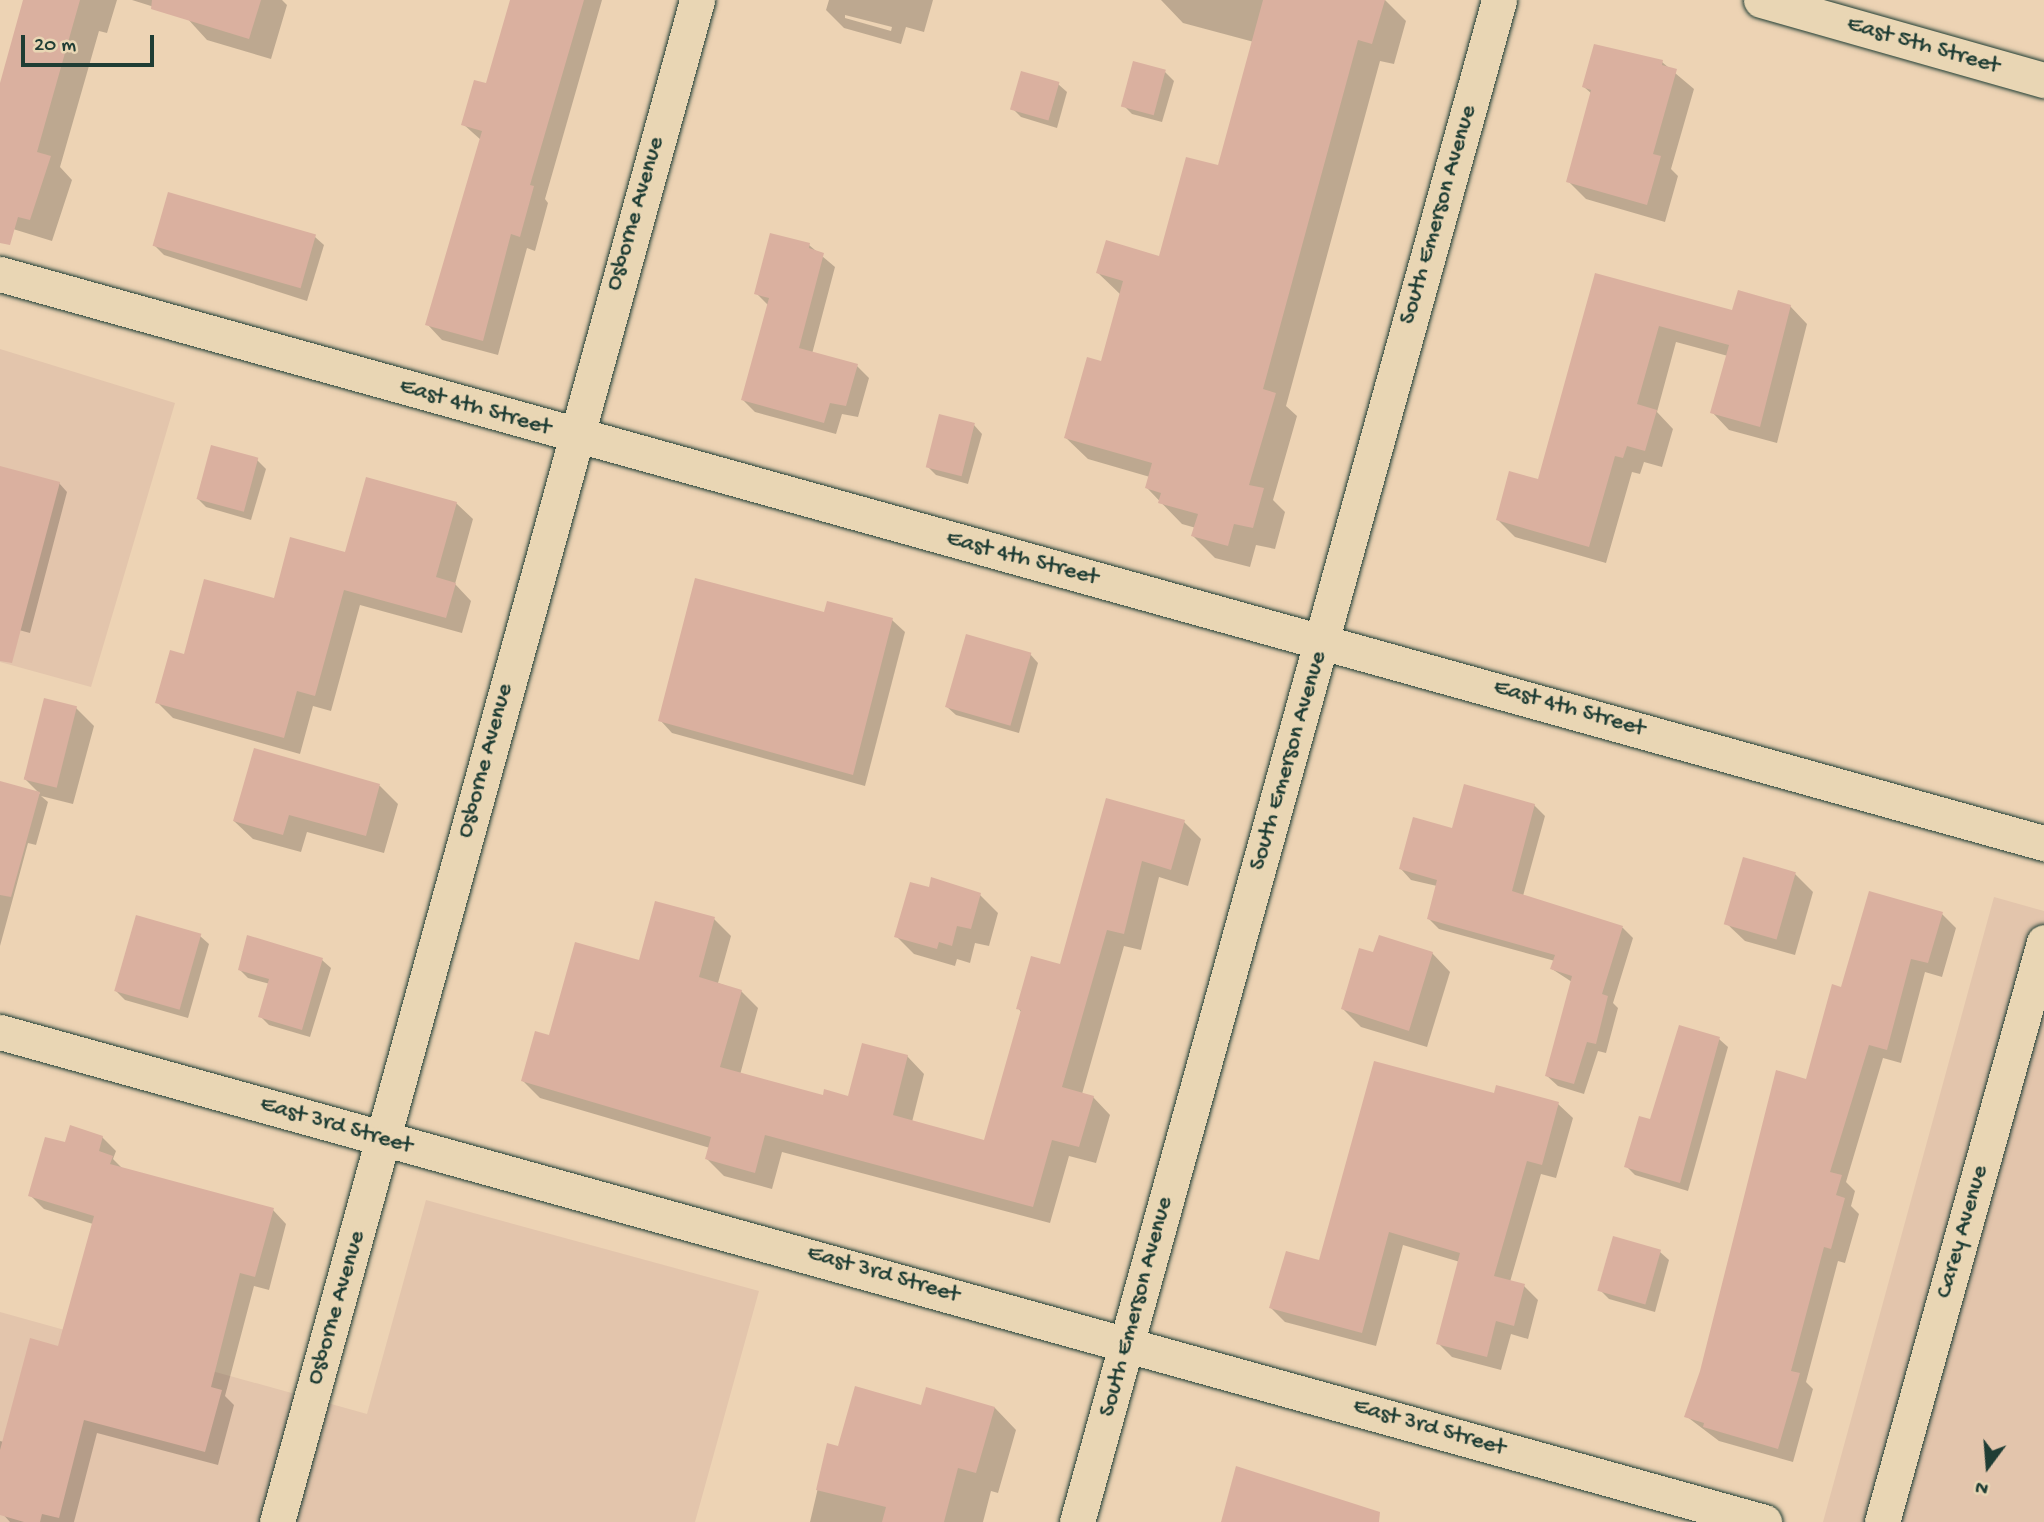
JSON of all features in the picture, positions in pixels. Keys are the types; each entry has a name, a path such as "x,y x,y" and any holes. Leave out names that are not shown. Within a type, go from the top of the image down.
{"street":[{"name":"Osborne Avenue","path":"277,1522 384,1140 574,436 697,0"},
{"name":"South Emerson Avenue","path":"1077,1522 1499,0"},
{"name":"East 5th Street","path":"1761,0 2044,80"},
{"name":"East 4th Street","path":"0,274 574,436 1322,639 2044,843"},
{"name":"Carey Avenue","path":"1882,1522 2044,942"},
{"name":"East 3rd Street","path":"0,1032 1764,1522"}],"shaded area":[{"path":"0,349 175,403 91,687 0,662"},
{"path":"1994,897 2044,911 2044,1522 1823,1522"},
{"path":"426,1200 759,1291 695,1522 0,1522 0,1312 367,1414"}],"building":[{"path":"23,0 80,0 37,152 51,156 30,220 18,217 10,245 0,243 0,83"},
{"path":"152,0 261,0 249,39 151,9"},
{"path":"510,0 584,0 530,185 534,186 520,237 511,234 483,341 425,325 482,131 461,125 474,80 486,83"},
{"path":"1263,0 1385,0 1372,44 1358,40 1263,389 1276,393 1249,485 1264,488 1253,528 1234,524 1228,546 1191,536 1198,514 1158,503 1161,493 1145,488 1152,463 1064,438 1087,357 1101,361 1123,281 1096,273 1106,240 1159,256 1186,157 1218,165"},
{"path":"1594,44 1663,60 1662,65 1677,69 1653,154 1661,156 1647,205 1566,182 1591,90 1582,87"},
{"path":"1133,61 1166,70 1154,115 1121,106"},
{"path":"1021,71 1059,82 1048,120 1010,109"},
{"path":"168,192 316,234 301,288 153,246"},
{"path":"770,233 810,243 809,248 824,253 799,348 858,364 846,406 830,403 824,423 741,400 769,298 754,294"},
{"path":"1595,273 1732,310 1738,290 1791,305 1760,427 1710,413 1729,345 1659,326 1637,404 1657,410 1645,451 1627,446 1623,458 1615,456 1589,547 1496,520 1509,471 1538,479"},
{"path":"939,414 975,423 962,476 926,467"},
{"path":"211,445 258,458 244,512 197,499"},
{"path":"0,466 60,482 12,663 0,661"},
{"path":"366,477 457,502 436,577 456,583 446,618 344,590 315,696 297,691 284,738 155,703 170,650 184,654 204,579 274,598 290,537 345,552"},
{"path":"695,578 824,612 827,601 893,618 853,775 658,721"},
{"path":"966,634 1031,653 1010,726 945,707"},
{"path":"44,698 77,706 57,788 24,780"},
{"path":"254,748 380,784 366,836 289,815 283,835 233,821"},
{"path":"0,781 40,792 11,897 0,895"},
{"path":"1464,784 1535,804 1512,891 1623,926 1602,994 1608,996 1596,1044 1587,1042 1574,1084 1545,1076 1572,976 1550,969 1555,955 1427,919 1437,880 1399,869 1413,817 1452,828"},
{"path":"1106,798 1185,820 1171,870 1142,861 1124,934 1107,930 1062,1087 1094,1096 1079,1147 1052,1140 1033,1207 765,1135 755,1173 705,1159 711,1137 521,1081 535,1031 549,1035 575,942 639,960 655,901 715,917 699,977 742,990 720,1067 823,1095 824,1089 848,1096 862,1043 908,1055 893,1115 984,1140 1021,1010 1016,1009 1031,956 1060,964"},
{"path":"1743,857 1796,872 1777,939 1724,924"},
{"path":"931,877 981,893 971,929 957,926 952,946 939,942 937,949 894,937 910,882 929,887"},
{"path":"1869,891 1943,912 1928,963 1911,959 1887,1050 1869,1045 1830,1172 1842,1175 1836,1195 1845,1198 1831,1249 1824,1247 1791,1371 1800,1373 1778,1449 1703,1427 1704,1423 1684,1417 1700,1371 1776,1070 1806,1079 1832,984 1841,987"},
{"path":"136,915 201,934 180,1010 114,991"},
{"path":"247,935 323,958 302,1030 258,1017 269,979 238,970"},
{"path":"1379,935 1433,952 1409,1031 1341,1009 1359,948 1373,952"},
{"path":"1679,1025 1720,1037 1680,1183 1624,1167 1639,1116 1650,1119"},
{"path":"1374,1061 1494,1093 1496,1085 1559,1102 1542,1165 1527,1161 1494,1276 1525,1284 1514,1326 1496,1321 1487,1357 1436,1344 1460,1253 1389,1232 1362,1333 1269,1308 1286,1251 1319,1260"},
{"path":"70,1125 103,1136 99,1151 113,1156 110,1164 274,1208 255,1277 240,1273 211,1387 222,1390 205,1452 84,1420 59,1518 42,1514 40,1522 24,1522 0,1515 0,1450 30,1338 58,1346 94,1216 28,1196 45,1137 65,1142"},
{"path":"1613,1236 1661,1250 1645,1305 1597,1291"},
{"path":"855,1386 921,1405 926,1387 995,1407 976,1473 958,1468 944,1522 882,1522 886,1507 816,1490 827,1443 838,1446"},
{"path":"1236,1466 1380,1512 1379,1522 1221,1522"}]}
